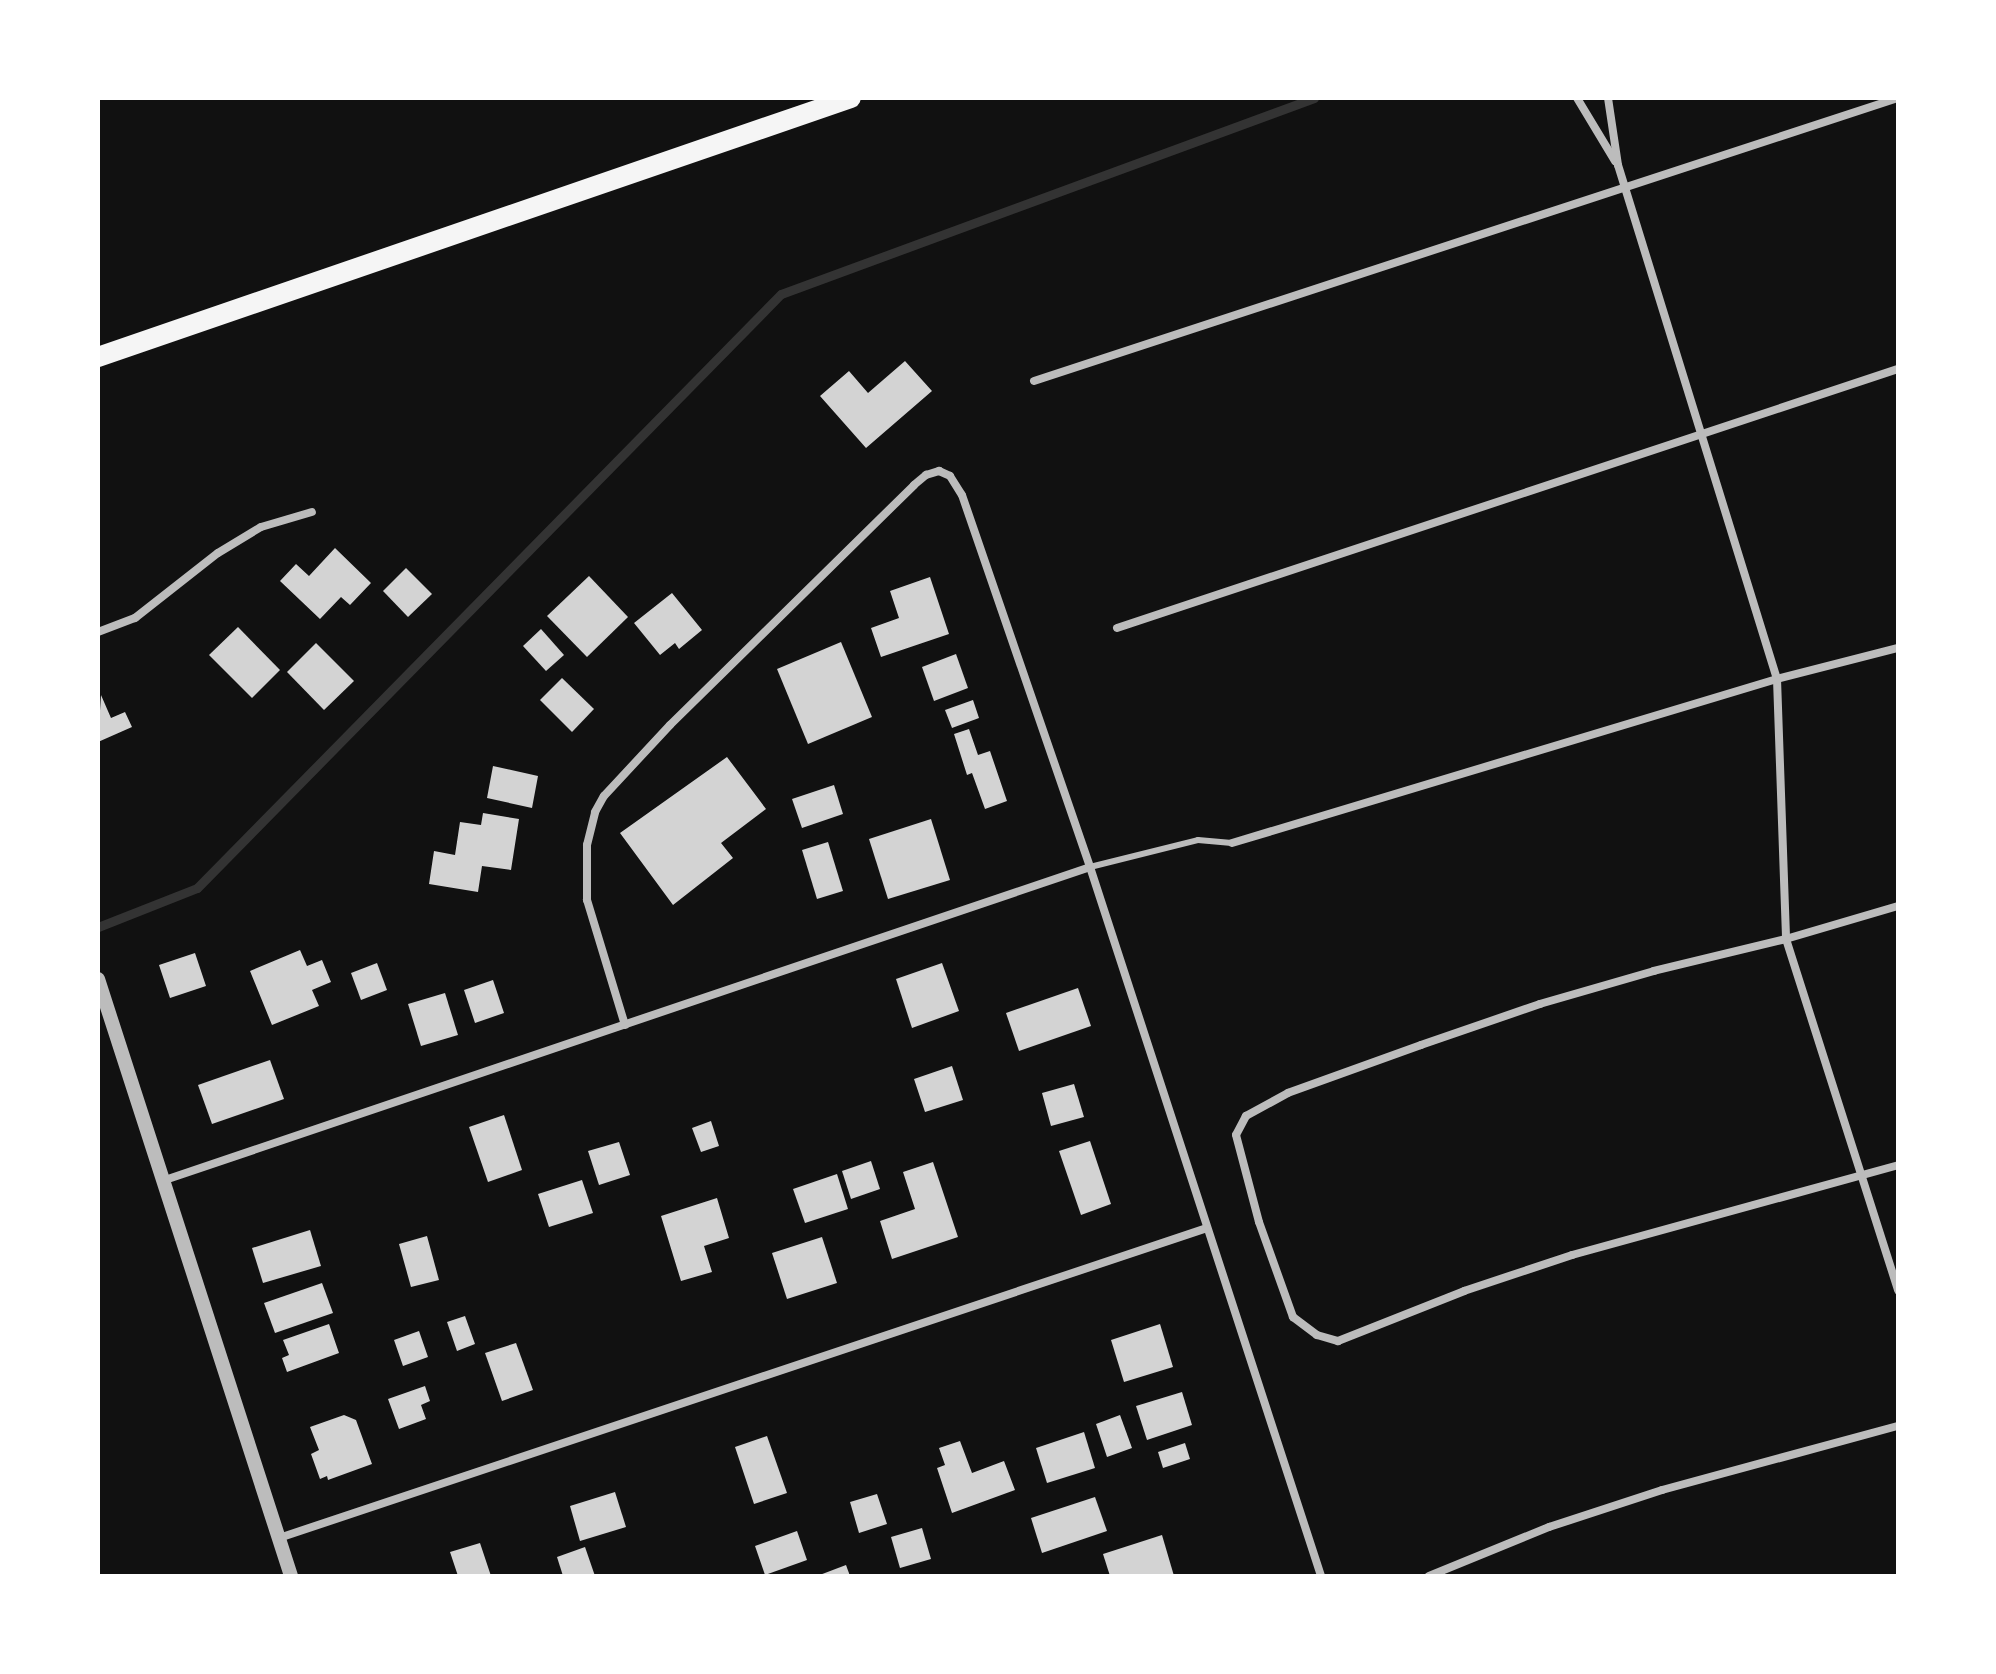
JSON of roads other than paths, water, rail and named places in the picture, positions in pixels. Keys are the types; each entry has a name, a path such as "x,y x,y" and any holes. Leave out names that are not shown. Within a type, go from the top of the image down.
{"main road":[{"path":"98,357 851,98"}],"street":[{"path":"1577,98 1618,165"},
{"path":"1608,98 1624,187 1777,679 1786,939 1898,1291"},
{"path":"1034,381 1898,98"},
{"path":"1117,628 1898,369"},
{"path":"625,1025 587,900 587,845 595,812 604,796 670,725 914,485 926,475 939,471 950,476 962,495 1090,867 1321,1576"},
{"path":"98,632 135,618 218,553 261,527 312,512"},
{"path":"1232,843 1777,679 1898,648"},
{"path":"161,1181 1090,867"},
{"path":"1898,906 1540,1004 1317,1083 1246,1116 1236,1135 1259,1222 1293,1317 1317,1335 1338,1341 1572,1255 1898,1165"},
{"path":"98,979 291,1576"},
{"path":"279,1538 1207,1228"},
{"path":"1429,1576 1549,1527 1662,1490 1898,1426"}],"lane":[{"path":"1090,867 1198,840 1232,843"}],"waterway":[{"path":"98,927 197,888 781,294 1314,98"}]}
